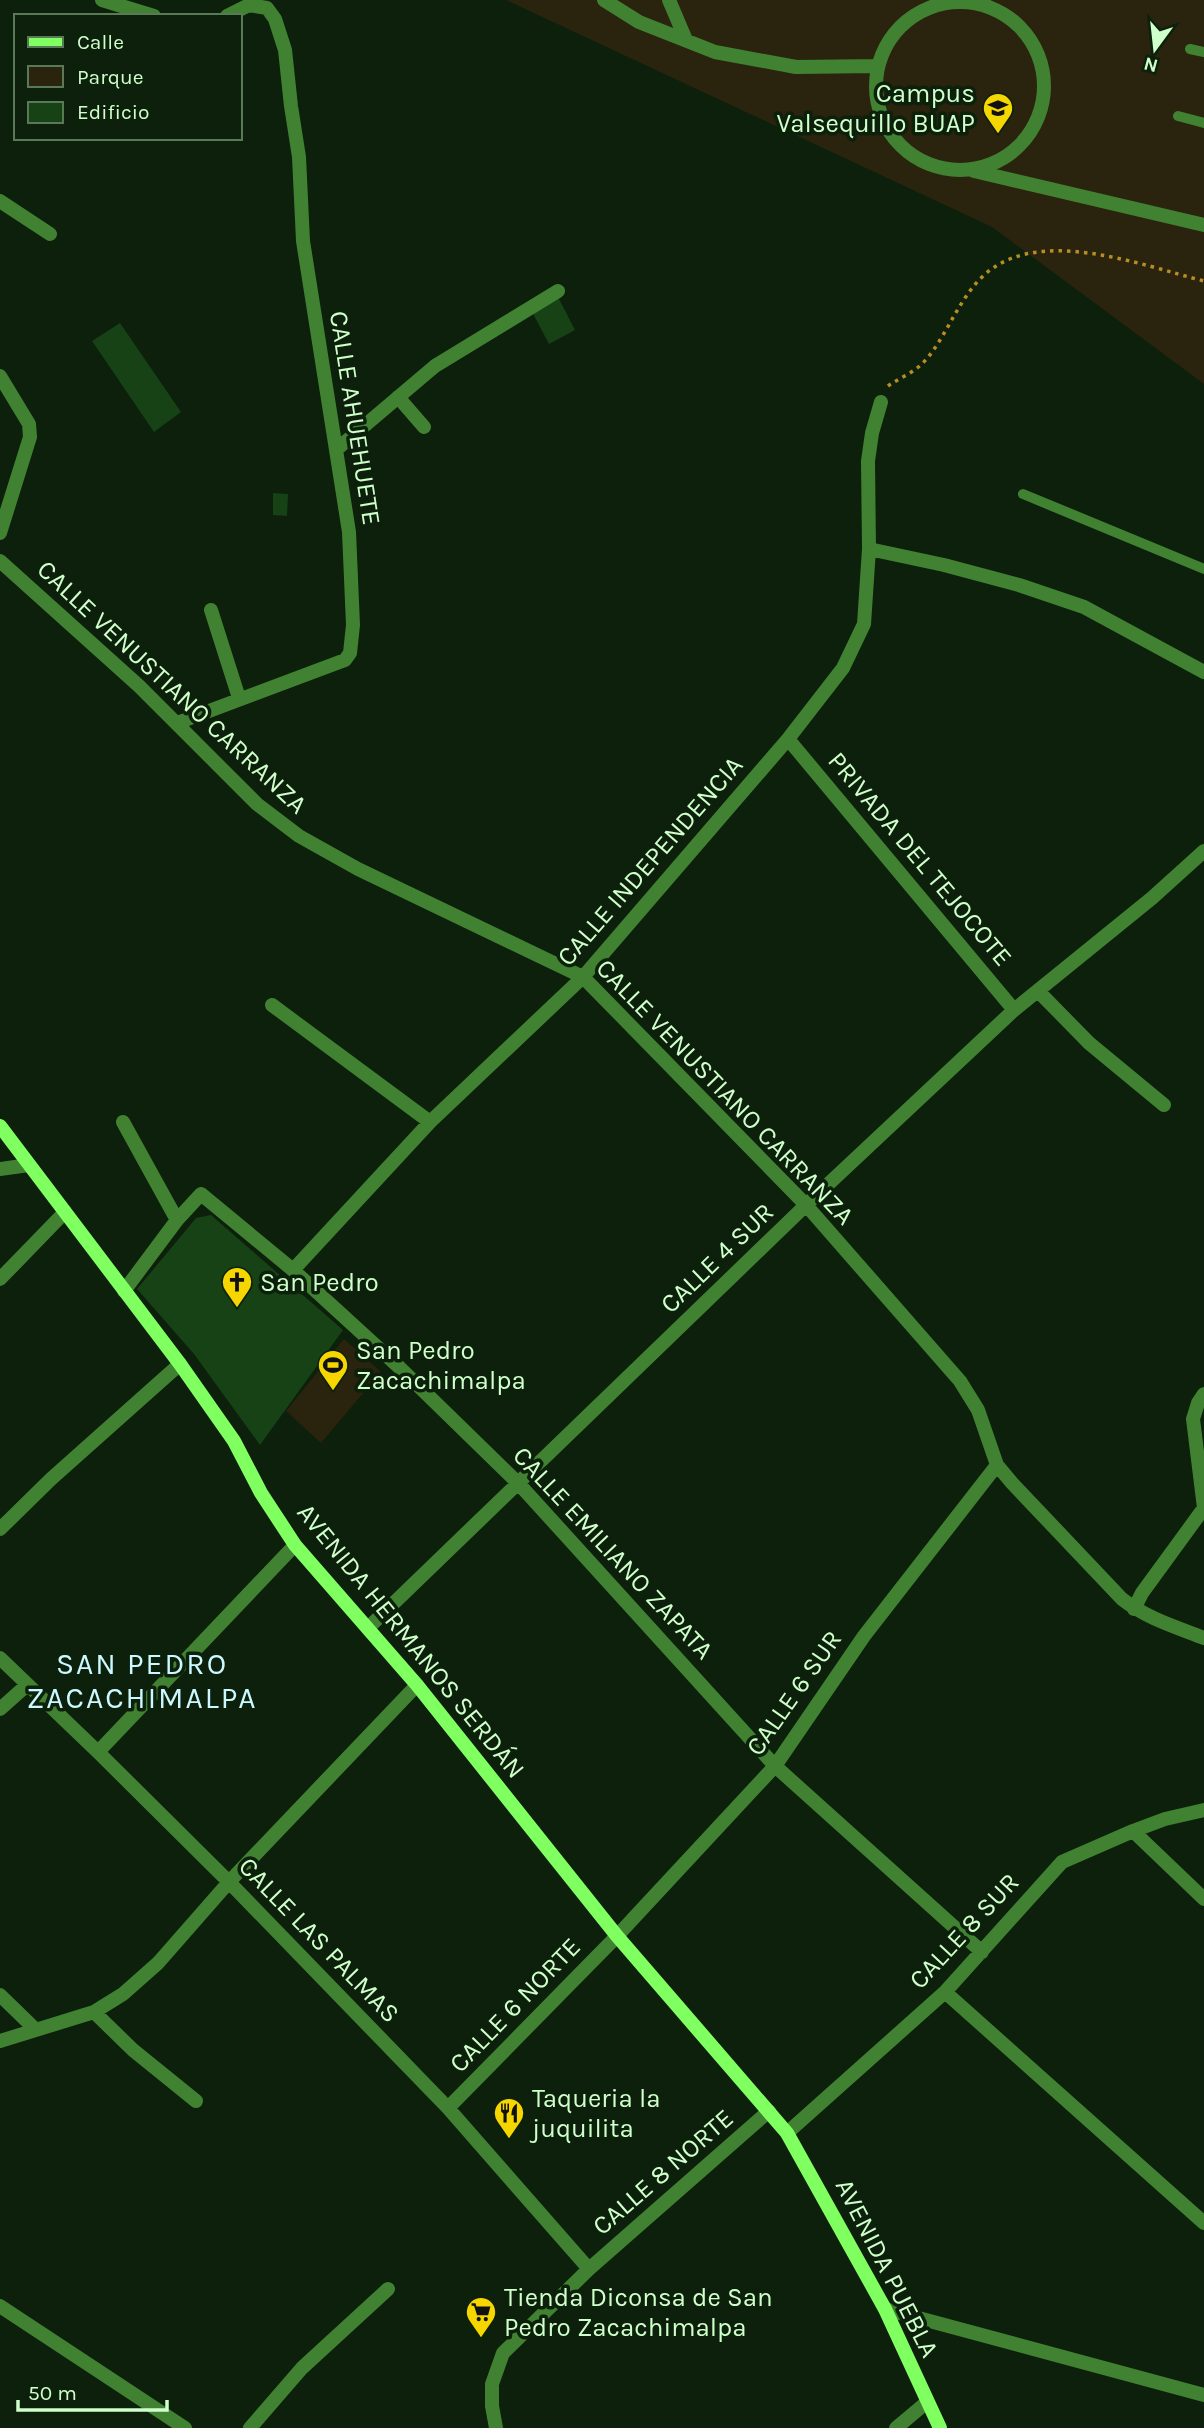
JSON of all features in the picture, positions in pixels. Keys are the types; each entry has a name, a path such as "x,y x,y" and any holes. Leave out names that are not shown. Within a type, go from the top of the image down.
{"street":[{"path":"102,0 148,14"},
{"path":"604,0 639,22 715,52 796,67 878,66"},
{"path":"669,0 686,40"},
{"path":"970,170 998,161 1022,144 1034,128 1042,110 1045,90 1042,62 1029,37 1009,17 985,3 957,2 930,7 907,20 888,41 878,66 876,93 882,120 897,143 912,156 930,165 950,170 970,170 1204,225"},
{"name":"CALLE AHUEHUETE","path":"177,723 345,660 350,653 353,625 349,532 303,241 299,157 285,50 275,19 267,8 249,5 231,14"},
{"path":"0,201 50,234"},
{"path":"337,449 435,366 558,291"},
{"path":"0,376 29,424 30,437 0,533"},
{"path":"398,397 424,427"},
{"name":"CALLE INDEPENDENCIA","path":"293,1270 430,1122 583,977 788,739 843,668 864,624 869,550 868,461 872,433 881,402"},
{"path":"869,550 944,565 1019,585 1084,607 1204,672"},
{"name":"CALLE VENUSTIANO CARRANZA","path":"0,561 177,723 257,804 299,836 370,874 583,977 806,1205 971,1397 985,1427 997,1465 1122,1599 1134,1609 1204,1637"},
{"path":"211,610 240,698"},
{"name":"PRIVADA DEL TEJOCOTE","path":"788,739 1014,1010"},
{"name":"CALLE 4 SUR","path":"368,1628 806,1205 1014,1010 1152,898 1204,851"},
{"path":"1038,991 1089,1043 1164,1104"},
{"path":"272,1006 430,1122"},
{"path":"123,1122 177,1220 124,1291"},
{"name":"AVENIDA HERMANOS SERDÁN","path":"0,1126 180,1364 234,1441 261,1493 295,1545 416,1685 617,1936 788,2133"},
{"path":"0,1169 29,1165"},
{"name":"CALLE EMILIANO ZAPATA","path":"177,1220 201,1194 293,1270 399,1367 519,1484 775,1766 982,1952"},
{"path":"0,1279 65,1212"},
{"path":"0,1529 51,1479 180,1364"},
{"path":"1134,1609 1142,1593 1204,1508 1193,1419 1204,1394"},
{"name":"CALLE 6 SUR","path":"617,1936 775,1766 864,1636 997,1465"},
{"path":"98,1752 295,1545"},
{"name":"CALLE LAS PALMAS","path":"0,1658 229,1882 448,2108 589,2269"},
{"path":"0,1709 27,1685"},
{"path":"0,2041 94,2012 123,1994 158,1963 229,1882 416,1685"},
{"name":"CALLE 8 SUR","path":"788,2133 945,1992 1062,1863 1165,1819 1204,1810"},
{"path":"1133,1831 1204,1899"},
{"name":"CALLE 6 NORTE","path":"448,2108 617,1936"},
{"path":"945,1992 1204,2223"},
{"path":"0,1995 35,2029"},
{"path":"94,2012 133,2050 196,2101"},
{"name":"CALLE 8 NORTE","path":"496,2428 492,2384 503,2353 589,2269 769,2111"},
{"name":"AVENIDA PUEBLA","path":"788,2133 885,2309 940,2428"},
{"path":"250,2428 302,2368 388,2289"},
{"path":"0,2306 185,2428"},
{"path":"885,2309 1204,2395"},
{"path":"896,2428 927,2402"}],"lane":[{"path":"1190,49 1204,52"},
{"path":"1178,116 1204,123"},
{"path":"1023,494 1204,569"}],"path":[{"path":"881,402 887,387 917,369 925,360 959,305 980,279 997,265 1036,251 1070,251 1097,254 1204,281"}],"green space":[{"name":"Campus Valsequillo BUAP","path":"506,0 1204,0 1204,384 992,227"},
{"name":"San Pedro Zacachimalpa","path":"344,1339 381,1372 321,1443 286,1411"}],"building":[{"path":"558,297 575,330 549,344 531,310"},
{"path":"120,323 181,412 154,432 92,341"},
{"path":"273,493 288,494 287,516 273,515"},
{"name":"San Pedro","path":"211,1215 343,1330 260,1445 194,1354 137,1289 196,1218"}],"place":[{"name":"Campus Valsequillo BUAP","path":"998,135"},
{"name":"San Pedro","path":"237,1309"},
{"name":"San Pedro Zacachimalpa","path":"333,1392"},
{"name":"Taqueria la juquilita","path":"509,2140"},
{"name":"Tienda Diconsa de San Pedro Zacachimalpa","path":"481,2339"}],"district":[{"name":"SAN PEDRO ZACACHIMALPA","path":"142,1681"}]}
